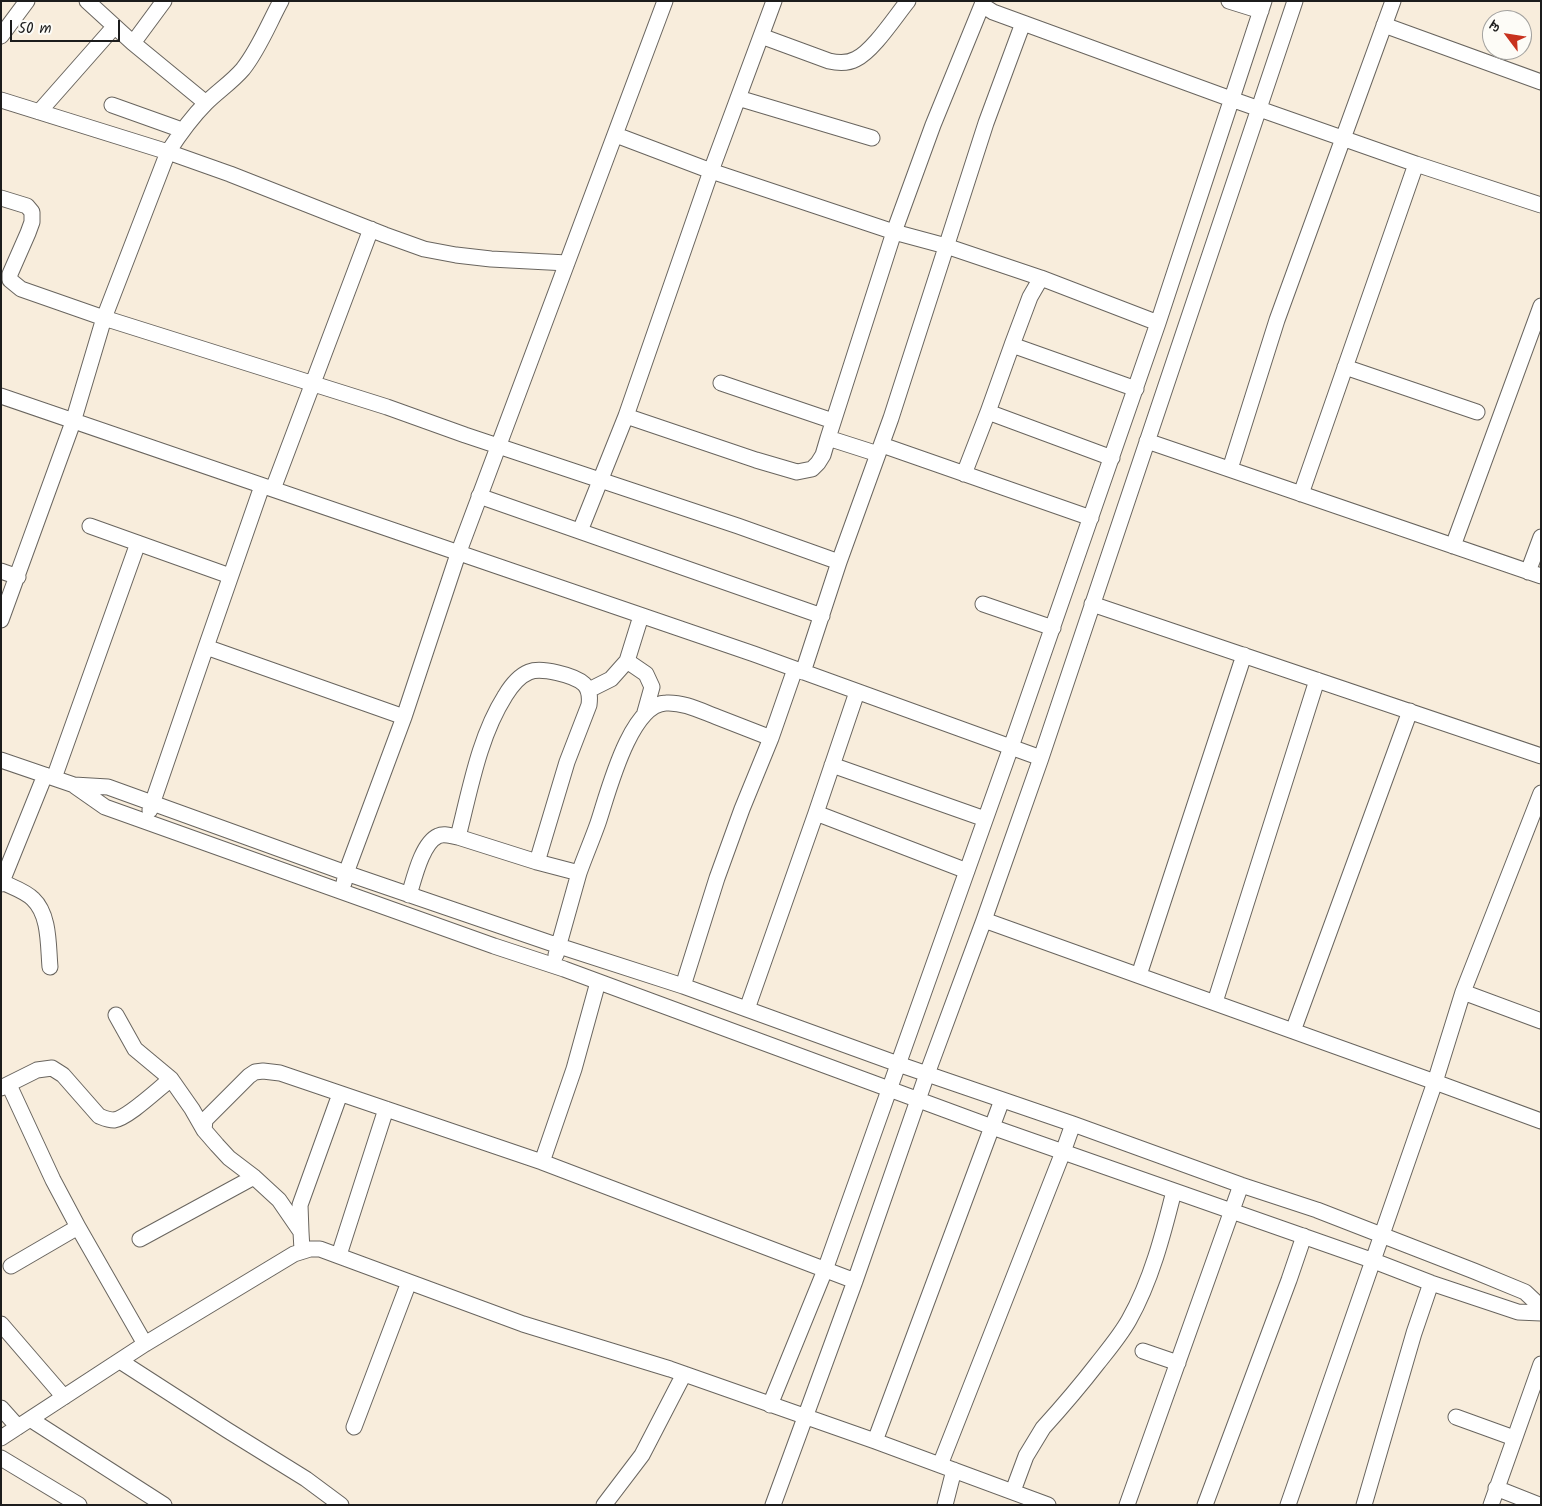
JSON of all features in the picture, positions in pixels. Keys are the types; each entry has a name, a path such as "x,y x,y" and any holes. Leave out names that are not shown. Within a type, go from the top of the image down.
{"street":[{"path":"1,36 27,1"},
{"path":"87,1 114,27 206,103"},
{"path":"133,43 164,1"},
{"path":"1,620 73,422 104,318 168,152 182,130 206,103 244,67 281,1"},
{"path":"343,892 346,873 404,717 458,554 665,1"},
{"path":"580,531 626,416 711,171 774,1"},
{"path":"761,36 829,61 838,63 848,62 856,59 869,48 908,1"},
{"path":"770,1404 825,1270 1053,628 1136,389 1263,6 1229,1"},
{"path":"773,1505 984,920 1295,1"},
{"path":"1230,469 1277,320 1393,1"},
{"path":"626,416 756,460 798,472 812,469 818,463 823,455 832,421 894,232 933,125 982,3 993,12 1231,99 1416,164 1541,205"},
{"path":"683,986 717,878 742,809 822,616 839,562 880,449 986,123 1023,23"},
{"path":"1384,25 1541,82"},
{"path":"39,112 114,27"},
{"path":"738,98 872,138"},
{"path":"1,100 168,152 424,249 501,259 567,263"},
{"path":"112,105 182,130"},
{"path":"616,135 711,171 894,232 946,246 1041,278 1158,323"},
{"path":"1301,494 1416,164"},
{"path":"1,198 27,206 32,212 32,222 10,274 5,279 21,289 104,318 312,383 738,526 839,562"},
{"path":"146,822 230,576 312,383 371,230"},
{"path":"964,474 1027,304 1041,278"},
{"path":"1453,546 1541,306"},
{"path":"1012,344 1136,389"},
{"path":"1345,367 1477,412"},
{"path":"721,383 832,421"},
{"path":"1,396 799,671 1040,758"},
{"path":"988,412 1112,458"},
{"path":"828,438 880,449 964,474 1091,518"},
{"path":"1147,441 1534,574 1541,537"},
{"path":"479,496 822,616"},
{"path":"90,526 230,576"},
{"path":"50,967 46,925 40,908 27,894 2,883 49,776 138,544"},
{"path":"1,571 18,577"},
{"path":"983,604 1053,628"},
{"path":"1092,604 1541,756"},
{"path":"588,690 611,679 627,661 641,616"},
{"path":"206,647 404,717"},
{"path":"1139,975 1244,655"},
{"path":"627,661 646,674 652,687 646,712"},
{"path":"458,836 480,752 496,712 515,682 531,671 543,670 576,679 584,684 588,690 590,697 589,705 568,762 537,862"},
{"path":"1215,1002 1317,680"},
{"path":"747,1009 857,692"},
{"path":"553,966 579,873 611,781 626,743 636,724 646,712 656,704 667,703 687,706 771,738"},
{"path":"1293,1031 1410,711"},
{"path":"1,760 74,785 105,807 598,982 992,1127 1374,1260 1431,1283 1518,1312 1541,1313"},
{"path":"832,765 985,819"},
{"path":"74,785 108,787 152,802 409,896 683,986 898,1064 1073,1124 1241,1186 1317,1210 1525,1292 1541,1307"},
{"path":"1288,1505 1435,1082 1463,992 1541,793"},
{"path":"816,813 967,871"},
{"path":"409,896 426,848 439,835 458,836 537,862 579,873"},
{"path":"984,920 1541,1121"},
{"path":"542,1162 574,1069 598,982"},
{"path":"1463,992 1541,1021"},
{"path":"116,1015 135,1049 171,1079 204,1130 230,1158 279,1200 301,1232"},
{"path":"145,1344 78,1227 5,1087 37,1070 52,1068 64,1074 99,1116 113,1120 126,1114 171,1079"},
{"path":"204,1130 205,1120 255,1072 270,1071 280,1073 542,1162 855,1281"},
{"path":"302,1250 300,1205 340,1094"},
{"path":"875,1441 1002,1100"},
{"path":"339,1255 386,1109"},
{"path":"946,1505 947,1467 1073,1124"},
{"path":"140,1239 254,1177"},
{"path":"1127,1505 1241,1186"},
{"path":"1013,1492 1026,1456 1034,1441 1116,1340 1132,1314 1149,1278 1174,1191"},
{"path":"11,1266 78,1227"},
{"path":"1205,1505 1304,1236"},
{"path":"1,1438 145,1344 302,1250 320,1248 523,1324 684,1374 806,1416 1048,1505"},
{"path":"354,1427 409,1282"},
{"path":"1364,1505 1414,1333 1431,1283"},
{"path":"1,1324 64,1397"},
{"path":"1143,1351 1178,1363"},
{"path":"120,1361 306,1479 342,1505"},
{"path":"1491,1505 1514,1438 1535,1401 1541,1364"},
{"path":"604,1505 642,1455 684,1374"},
{"path":"1,1408 156,1503"},
{"path":"1456,1417 1514,1438"},
{"path":"1,1458 79,1505"},
{"path":"1496,1488 1539,1505"}]}
